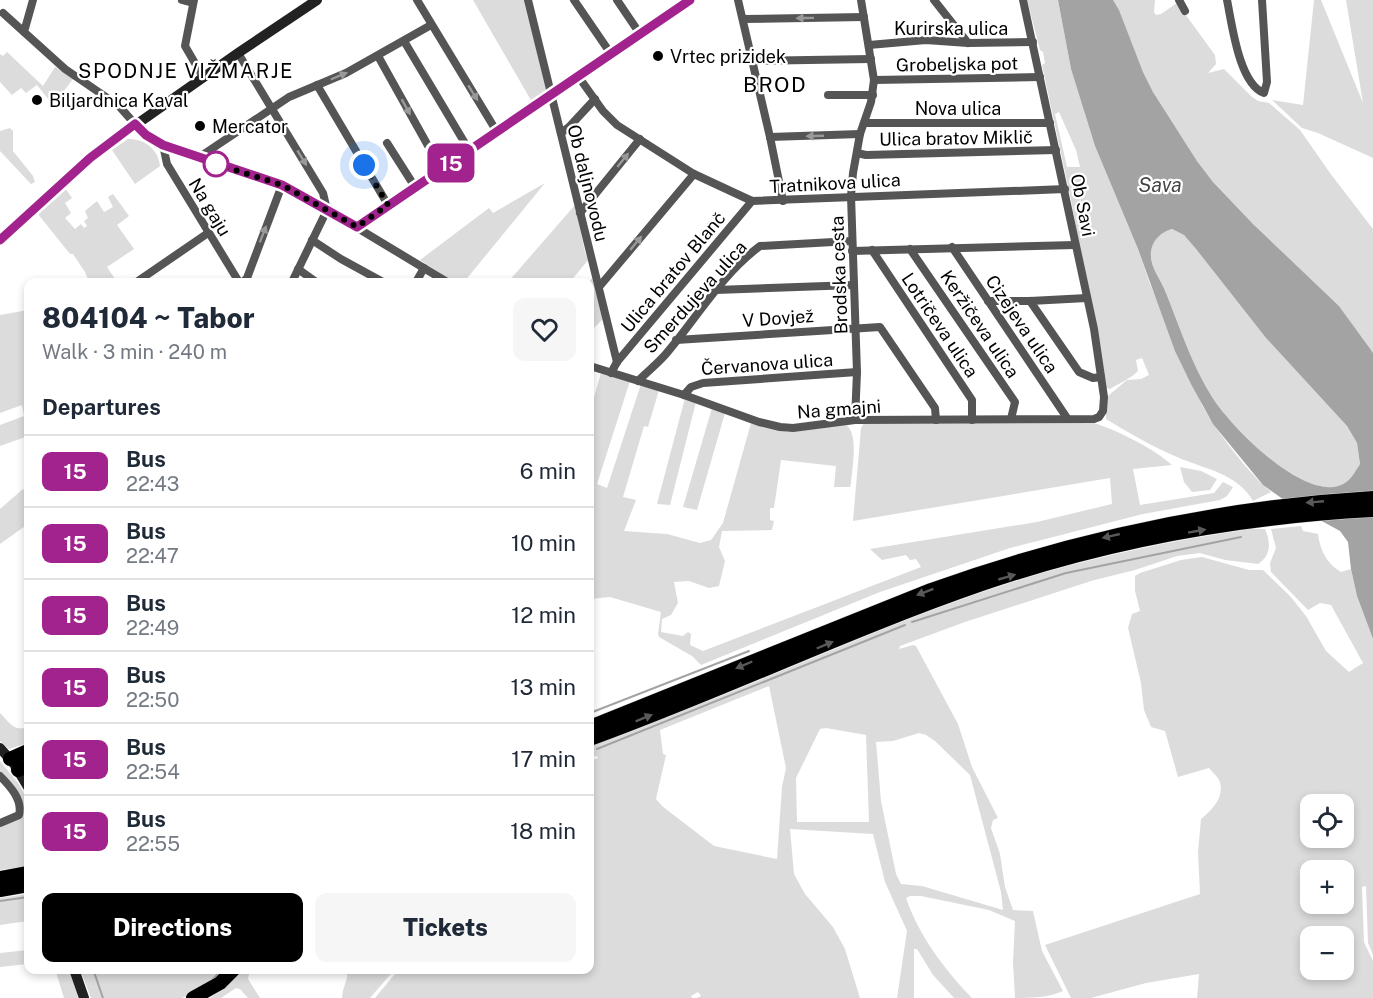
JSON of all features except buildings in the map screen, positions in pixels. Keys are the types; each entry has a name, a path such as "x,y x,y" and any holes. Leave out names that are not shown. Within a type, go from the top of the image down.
{"highway":[{"path":"594,725 879,610 980,572 1053,550 1147,528 1373,498"},
{"path":"594,737 744,679 868,627 984,584 1059,562 1255,515 1373,510"},
{"path":"0,878 24,874"},
{"path":"0,890 24,886"},
{"path":"193,998 219,983 229,974"}],"main road":[{"path":"0,240 90,158 135,124 317,0"},
{"path":"0,748 19,765"},
{"path":"76,974 84,998"}],"street":[{"path":"24,32 33,0"},
{"path":"182,0 193,1 184,46 203,77"},
{"path":"417,0 497,132"},
{"name":"Ob daljnovodu","path":"528,0 617,362"},
{"path":"574,0 611,54"},
{"path":"617,0 640,34"},
{"path":"671,0 677,9"},
{"path":"357,227 690,0"},
{"path":"738,0 783,201"},
{"name":"Brodska cesta","path":"855,420 856,328 851,196 860,134 873,95 874,80 861,0"},
{"path":"934,0 968,42"},
{"name":"Ob Savi","path":"1023,0 1094,329 1104,403 1099,417"},
{"path":"1179,0 1185,11"},
{"path":"1227,0 1239,56 1249,78 1262,92 1266,91 1266,35 1262,0"},
{"path":"3,13 65,69 119,106 146,135 163,145 198,158 282,185 440,278"},
{"path":"743,19 864,17"},
{"path":"198,158 289,97 346,73 431,25"},
{"name":"Kurirska ulica","path":"869,45 926,40 1033,42"},
{"path":"404,41 469,150"},
{"path":"238,53 322,193 327,210 294,278"},
{"path":"378,56 441,169"},
{"path":"753,61 871,58"},
{"name":"Tratnikova ulica","path":"578,76 616,125 694,174 752,201 1065,189"},
{"name":"Grobeljska pot","path":"874,80 1040,76"},
{"path":"317,86 388,205"},
{"path":"828,95 873,95"},
{"path":"561,133 595,99"},
{"name":"Nova ulica","path":"865,123 1050,123"},
{"path":"770,137 860,134"},
{"path":"580,213 640,139"},
{"path":"387,143 415,187"},
{"name":"Na gaju","path":"163,145 166,164 238,278"},
{"name":"Ulica bratov Miklič","path":"857,153 866,155 962,154 1056,150"},
{"path":"598,287 694,174"},
{"name":"Na gaju","path":"247,278 282,185"},
{"name":"Ulica bratov Blanč","path":"617,362 752,201"},
{"path":"142,278 208,233"},
{"path":"312,240 376,278"},
{"name":"Smerdujeva ulica","path":"638,381 664,356 716,290 760,246 851,241"},
{"path":"852,251 1075,245"},
{"name":"Cizejeva ulica","path":"952,247 1067,418"},
{"name":"Keržičeva ulica","path":"910,249 1015,402 1011,419"},
{"name":"Lotričeva ulica","path":"872,250 972,400 972,420"},
{"path":"419,278 424,268"},
{"path":"298,269 310,278"},
{"path":"716,290 854,285"},
{"path":"987,301 1087,298"},
{"path":"1030,301 1078,372 1093,378 1101,377"},
{"name":"V Dovjež","path":"676,340 880,327 935,408 936,420"},
{"path":"611,373 617,362"},
{"name":"Na gmajni","path":"594,367 780,427 793,428 855,420 1094,419 1099,417"},
{"name":"Červanova ulica","path":"684,395 691,387 703,383 856,372"},
{"path":"0,776 15,794 20,809 19,815 0,824"}],"shaded area":[{"path":"473,0 525,0 546,91 532,102"},
{"path":"1027,0 1058,0 1071,69 1095,146 1138,249 1150,284 1203,407 1234,452 1271,492 1253,501 1238,484 1229,478 1159,449 1106,419 1106,399 1109,395 1127,380 1141,379 1149,375 1142,358 1136,360 1138,371 1136,373 1110,389 1106,388 1071,200 1042,65 1045,63 1043,52 1040,50","holes":["1059,112 1076,150 1080,167 1067,167 1055,114"]},
{"path":"1113,0 1155,0 1156,15 1177,3 1215,55 1216,64 1208,73 1224,69 1251,96 1258,101 1269,103 1300,130 1373,229 1373,353 1339,306 1253,224 1213,182 1197,161 1153,92"},
{"path":"1314,0 1321,0 1363,103 1346,0 1373,0 1373,158 1302,128 1272,100 1303,105"},
{"path":"7,52 43,86 55,67 73,79 53,105 37,85 26,93 21,88 12,95 0,82 0,54 3,56"},
{"path":"10,128 13,131 13,151 33,176 35,182 31,184 0,151 0,131"},
{"path":"128,139 134,139 150,146 157,155 160,166 135,184 112,150"},
{"path":"545,183 467,278 447,278 420,260 489,208 493,213"},
{"path":"65,188 72,198 65,203 71,213 65,218 75,229 81,224 84,228 87,226 84,221 88,218 85,211 97,201 104,212 113,207 108,197 113,194 129,216 117,225 134,249 107,267 114,278 88,278 73,254 70,254 38,214"},
{"path":"575,205 588,260 573,278 511,278"},
{"path":"1172,229 1184,235 1266,338 1347,426 1357,443 1360,464 1346,483 1322,487 1286,471 1234,425 1212,397 1192,359 1152,262 1151,251 1154,243 1161,234"},
{"path":"594,285 603,319 594,328"},
{"path":"24,311 24,416 22,405 0,413 0,315"},
{"path":"601,373 630,381 597,484 607,488 641,384 659,390 648,427 644,426 623,497 636,500 624,531 667,534 700,543 711,540 723,523 751,423 788,432 846,425 850,429 854,452 850,487 834,487 836,466 781,460 774,508 770,508 770,520 774,521 772,530 722,531 719,547 725,561 719,586 709,588 689,581 674,582 678,603 671,615 662,619 661,632 683,636 688,632 691,634 690,645 703,651 921,567 916,559 910,560 906,555 882,560 870,549 1037,522 1112,504 1110,478 853,521 861,428 864,423 1084,421 1130,438 1172,465 1133,469 1140,505 1214,493 1223,482 1233,487 1227,496 1220,500 1143,514 1010,548 880,592 701,665 692,656 659,637 661,612 610,597 594,599 594,397"},
{"path":"685,398 696,402 670,505 657,504"},
{"path":"712,408 725,413 697,510 683,507"},
{"path":"24,416 24,437 0,446 0,425"},
{"path":"1180,467 1201,471 1217,479 1210,490 1192,492 1184,482"},
{"path":"24,490 24,527 0,544 0,509"},
{"path":"1301,526 1303,531 1318,534 1320,546 1328,561 1341,572 1351,569 1357,596 1373,639 1373,955 1368,943 1366,886 1362,887 1364,942 1373,961 1373,998 1197,998 1199,974 1146,983 1091,998 1071,998 1045,945 1200,894 1198,852 1201,819 1213,807 1221,792 1219,780 1209,768 1178,777 1165,731 1151,727 1144,710 1141,683 1128,628 1132,614 1140,611 1135,591 1135,576 1181,560 1202,557 1249,570 1263,570 1290,596 1306,616 1326,651 1349,672 1363,663 1331,605 1320,603 1308,610 1271,572 1270,563 1276,548 1271,529"},
{"path":"1265,529 1269,548 1268,553 1258,564 1225,560 1200,553 1177,556 965,622 900,646 899,649 916,646 958,724 972,767 998,818 993,820 991,828 1000,854 1005,887 1013,910 1033,911 1042,951 1063,991 1033,998 1015,998 1013,962 1015,921 989,910 921,896 910,896 906,898 925,939 952,976 972,998 954,998 933,975 917,949 914,949 914,998 897,998 907,931 885,882 873,834 790,829 794,874 805,894 833,927 845,949 860,998 697,998 701,996 698,992 691,996 692,998 375,998 395,974 594,974 594,760 598,758 594,757 594,744 730,692 915,616 982,592 1045,572 1162,544 1221,533","holes":["769,686 786,768 782,787 777,859 714,846 656,799 666,755 663,754 660,730","820,729 866,735 869,822 797,822 796,778","919,733 935,741 970,775 1001,892 1003,910 922,886 901,884 896,874 881,801 876,742 893,741"]},
{"path":"0,713 16,727 24,728 24,744 9,749 0,741"},
{"path":"0,761 24,794 24,811 15,789 0,771"},
{"path":"24,811 24,867 0,870 0,826 21,817"},
{"path":"24,895 24,922 0,925 0,898"},
{"path":"24,950 24,964 0,967 0,953"},
{"path":"57,974 71,974 78,998 64,998"},
{"path":"82,974 221,974 204,987 182,998 91,998"},
{"path":"238,974 249,974 248,979 260,998 248,998 236,988 221,998 210,998 226,987"},
{"path":"347,974 391,974 370,998 342,998"}],"water":[{"name":"Sava","path":"1058,0 1113,0 1153,92 1197,161 1213,182 1253,224 1339,306 1373,353 1373,639 1357,596 1348,542 1340,531 1287,502 1263,485 1213,424 1191,384 1175,351 1138,249 1095,146 1071,69","holes":["1172,229 1184,235 1266,338 1347,426 1357,443 1360,464 1346,483 1322,487 1286,471 1250,441 1212,397 1192,359 1151,257 1154,243 1165,232"]}],"waterway":[{"path":"912,622 1066,573 1241,537"},
{"path":"597,749 905,625"},
{"path":"594,711 749,651"},
{"path":"0,901 24,898"},
{"path":"95,974 103,998"},
{"path":"213,979 218,974"}],"bus line":[{"name":"15","path":"0,240 90,158 135,124 146,135 163,145 282,185 357,227 690,0"}],"place":[{"name":"Vrtec prizidek","path":"658,56"},
{"name":"Biljardnica Kaval","path":"37,100"},
{"name":"Mercator","path":"200,126"}],"district":[{"name":"SPODNJE VIŽMARJE","path":"186,71"},
{"name":"BROD","path":"775,84"}],"route":[{"path":"216,164 282,185 357,227 388,205 364,165"}]}
